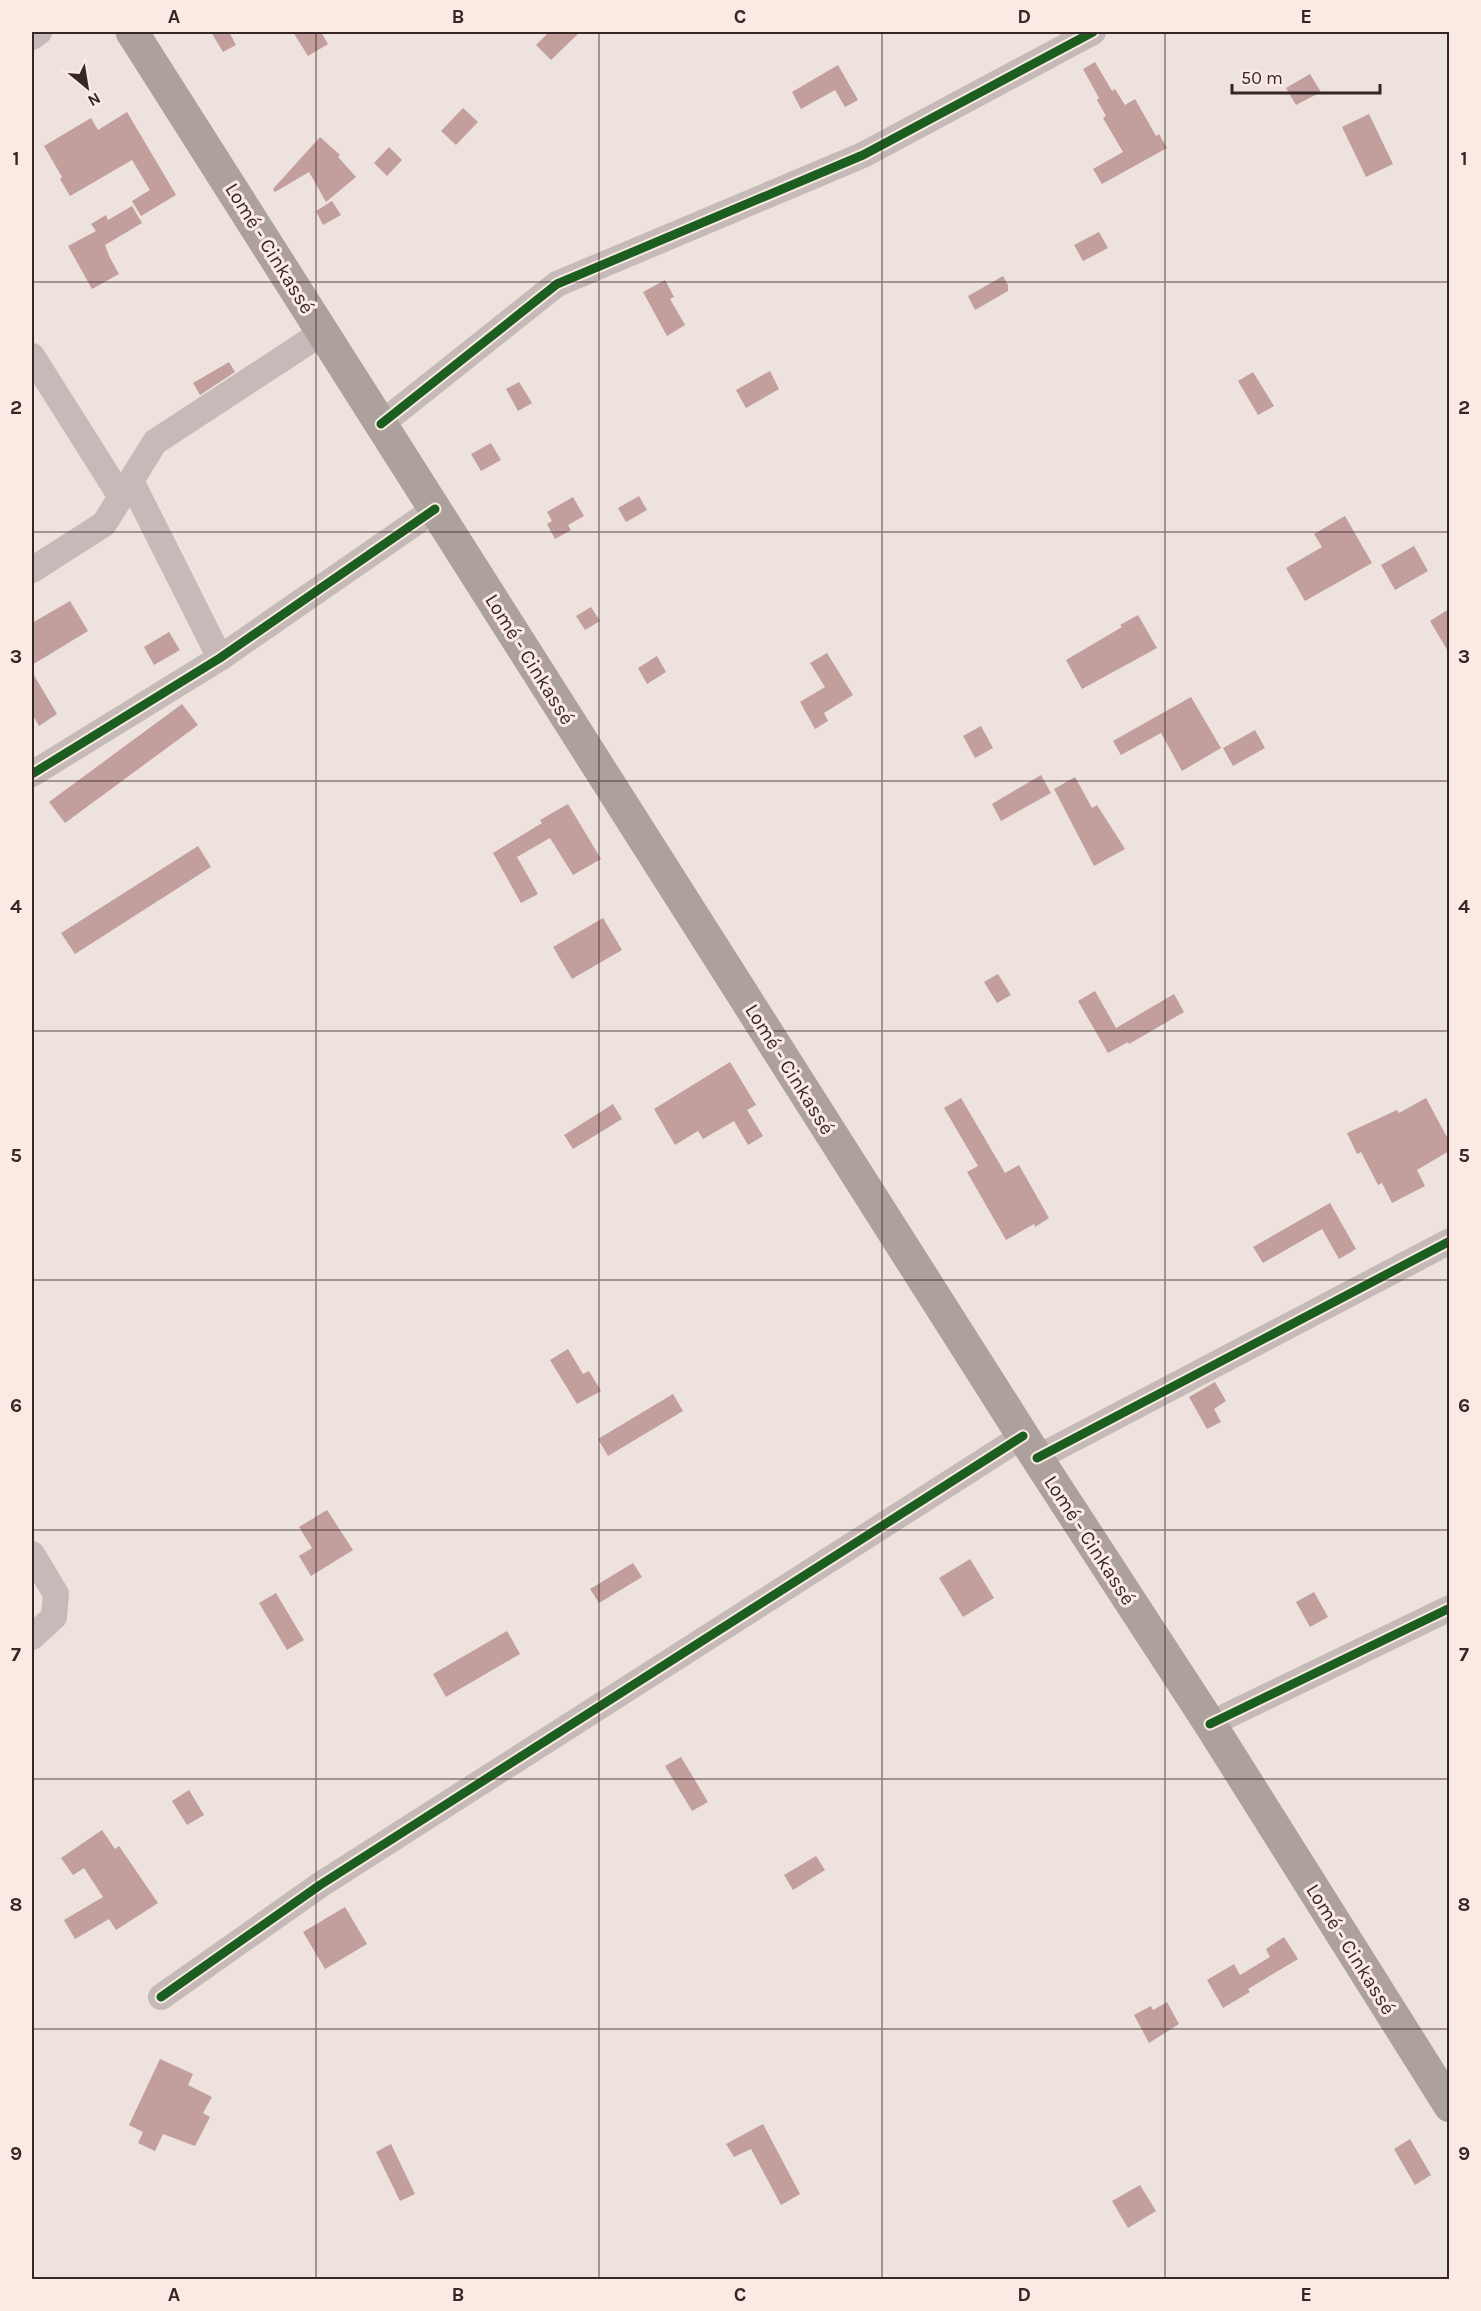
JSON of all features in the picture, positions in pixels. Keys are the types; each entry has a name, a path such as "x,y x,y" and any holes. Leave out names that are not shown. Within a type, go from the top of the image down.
{"highway":[{"name":"Lomé - Cinkassé","path":"138,33 381,424 1030,1447 1210,1724 1449,2106"}],"street":[{"path":"32,37 39,32"},
{"path":"381,424 557,284 863,155 1093,32"},
{"path":"32,570 104,524 155,442 323,332"},
{"path":"32,356 126,489 220,658"},
{"path":"32,774 220,658 435,508"},
{"path":"161,1998 320,1885 1030,1447 1449,1241"},
{"path":"32,1554 56,1594 54,1617 32,1637"},
{"path":"1210,1724 1449,1608"}],"building":[{"path":"211,32 229,32 236,45 223,52"},
{"path":"293,32 321,32 328,44 308,56"},
{"path":"549,32 580,32 551,60 536,45"},
{"path":"1095,62 1112,91 1115,89 1125,105 1135,99 1156,136 1159,134 1167,148 1102,184 1093,169 1123,152 1103,118 1106,116 1097,100 1099,98 1083,69"},
{"path":"838,65 858,100 845,107 835,90 801,109 792,92"},
{"path":"1310,74 1321,92 1296,105 1286,88"},
{"path":"463,108 478,122 456,145 441,131"},
{"path":"127,112 176,195 141,216 132,201 150,190 132,160 70,196 44,146 91,118 98,130"},
{"path":"1369,114 1393,164 1366,177 1342,127"},
{"path":"320,137 340,155 338,157 356,177 326,202 309,172 275,192 273,189"},
{"path":"389,147 402,160 387,176 374,163"},
{"path":"332,201 341,215 323,225 316,211"},
{"path":"132,206 142,223 105,245 119,274 92,289 68,246 96,231 91,224 106,215 108,220"},
{"path":"1099,232 1108,248 1083,261 1074,245"},
{"path":"1003,276 1008,285 1008,291 975,310 968,296"},
{"path":"665,280 674,297 670,299 685,325 667,336 643,292"},
{"path":"229,362 235,372 200,395 193,383"},
{"path":"770,371 779,389 746,408 736,390"},
{"path":"1253,372 1274,406 1258,415 1238,381"},
{"path":"519,382 532,403 518,411 506,389"},
{"path":"491,443 501,460 481,471 471,454"},
{"path":"639,496 647,510 626,522 618,508"},
{"path":"573,497 584,516 568,525 571,530 555,539 547,524 552,521 547,512"},
{"path":"1345,516 1372,563 1305,601 1286,568 1322,547 1314,534"},
{"path":"1414,546 1428,571 1395,590 1381,565"},
{"path":"70,601 88,631 32,665 32,623"},
{"path":"591,607 600,621 585,630 576,616"},
{"path":"1449,609 1449,653 1430,621"},
{"path":"1138,615 1157,648 1082,689 1066,660"},
{"path":"169,632 180,650 154,665 144,647"},
{"path":"827,653 853,695 824,713 828,721 815,729 800,702 825,687 810,663"},
{"path":"657,656 666,672 647,684 638,668"},
{"path":"32,672 57,714 39,726 32,714"},
{"path":"1191,697 1221,748 1182,771 1161,733 1121,755 1113,741"},
{"path":"182,704 198,725 65,823 49,802"},
{"path":"981,726 993,748 975,758 963,736"},
{"path":"1255,730 1265,748 1233,766 1223,748"},
{"path":"1041,775 1051,793 1001,821 992,804"},
{"path":"1075,777 1092,808 1097,805 1125,849 1094,866 1054,789"},
{"path":"568,804 601,859 573,875 550,838 517,857 538,894 521,903 493,853 542,823 540,820"},
{"path":"198,846 211,867 75,954 61,933"},
{"path":"603,918 622,950 572,979 553,947"},
{"path":"998,974 1011,995 997,1003 984,982"},
{"path":"1095,991 1116,1028 1174,994 1184,1012 1129,1044 1128,1042 1108,1053 1078,1001"},
{"path":"730,1062 756,1105 747,1110 763,1136 748,1145 734,1121 703,1139 698,1131 675,1145 654,1109"},
{"path":"961,1098 1005,1173 1019,1165 1049,1218 1006,1240 967,1172 978,1166 944,1108"},
{"path":"1426,1098 1449,1141 1449,1151 1417,1170 1425,1186 1392,1203 1382,1183 1378,1185 1361,1152 1357,1154 1347,1133 1397,1110 1399,1113"},
{"path":"613,1104 622,1119 573,1149 564,1135"},
{"path":"1330,1203 1356,1249 1339,1259 1322,1229 1263,1263 1253,1247"},
{"path":"568,1349 583,1374 589,1371 601,1391 577,1404 550,1360"},
{"path":"1215,1382 1226,1401 1214,1409 1221,1422 1207,1429 1189,1397"},
{"path":"673,1394 683,1411 608,1456 598,1439"},
{"path":"327,1510 353,1550 311,1576 299,1556 312,1548 299,1527"},
{"path":"970,1559 994,1598 963,1617 939,1578"},
{"path":"633,1563 642,1577 599,1603 590,1589"},
{"path":"1314,1592 1328,1617 1310,1627 1296,1602"},
{"path":"276,1593 304,1640 287,1650 259,1603"},
{"path":"507,1631 520,1654 446,1697 433,1674"},
{"path":"681,1757 708,1802 692,1811 665,1766"},
{"path":"189,1790 204,1815 187,1825 172,1801"},
{"path":"102,1830 115,1849 119,1846 158,1903 116,1930 109,1919 75,1939 64,1920 103,1897 84,1868 73,1875 61,1858"},
{"path":"816,1856 825,1870 793,1890 784,1875"},
{"path":"345,1907 367,1944 325,1969 303,1932"},
{"path":"1284,1937 1298,1959 1248,1989 1250,1992 1223,2008 1207,1980 1234,1964 1240,1975 1270,1957 1266,1949"},
{"path":"1167,2002 1179,2024 1149,2043 1134,2015 1151,2006 1153,2010"},
{"path":"160,2059 193,2074 188,2085 212,2097 203,2113 210,2117 195,2146 163,2134 155,2151 138,2143 143,2132 129,2125"},
{"path":"763,2124 800,2194 781,2205 751,2149 734,2157 726,2144"},
{"path":"1410,2139 1431,2175 1415,2185 1394,2149"},
{"path":"391,2144 415,2194 400,2201 376,2152"},
{"path":"1140,2185 1156,2211 1128,2228 1112,2201"}],"cycle path":[{"path":"381,424 557,284 863,155 1093,32"},
{"path":"32,774 220,658 435,509"},
{"path":"1037,1458 1450,1241"},
{"path":"161,1997 320,1885 1023,1436"},
{"path":"1210,1724 1450,1608"}]}
